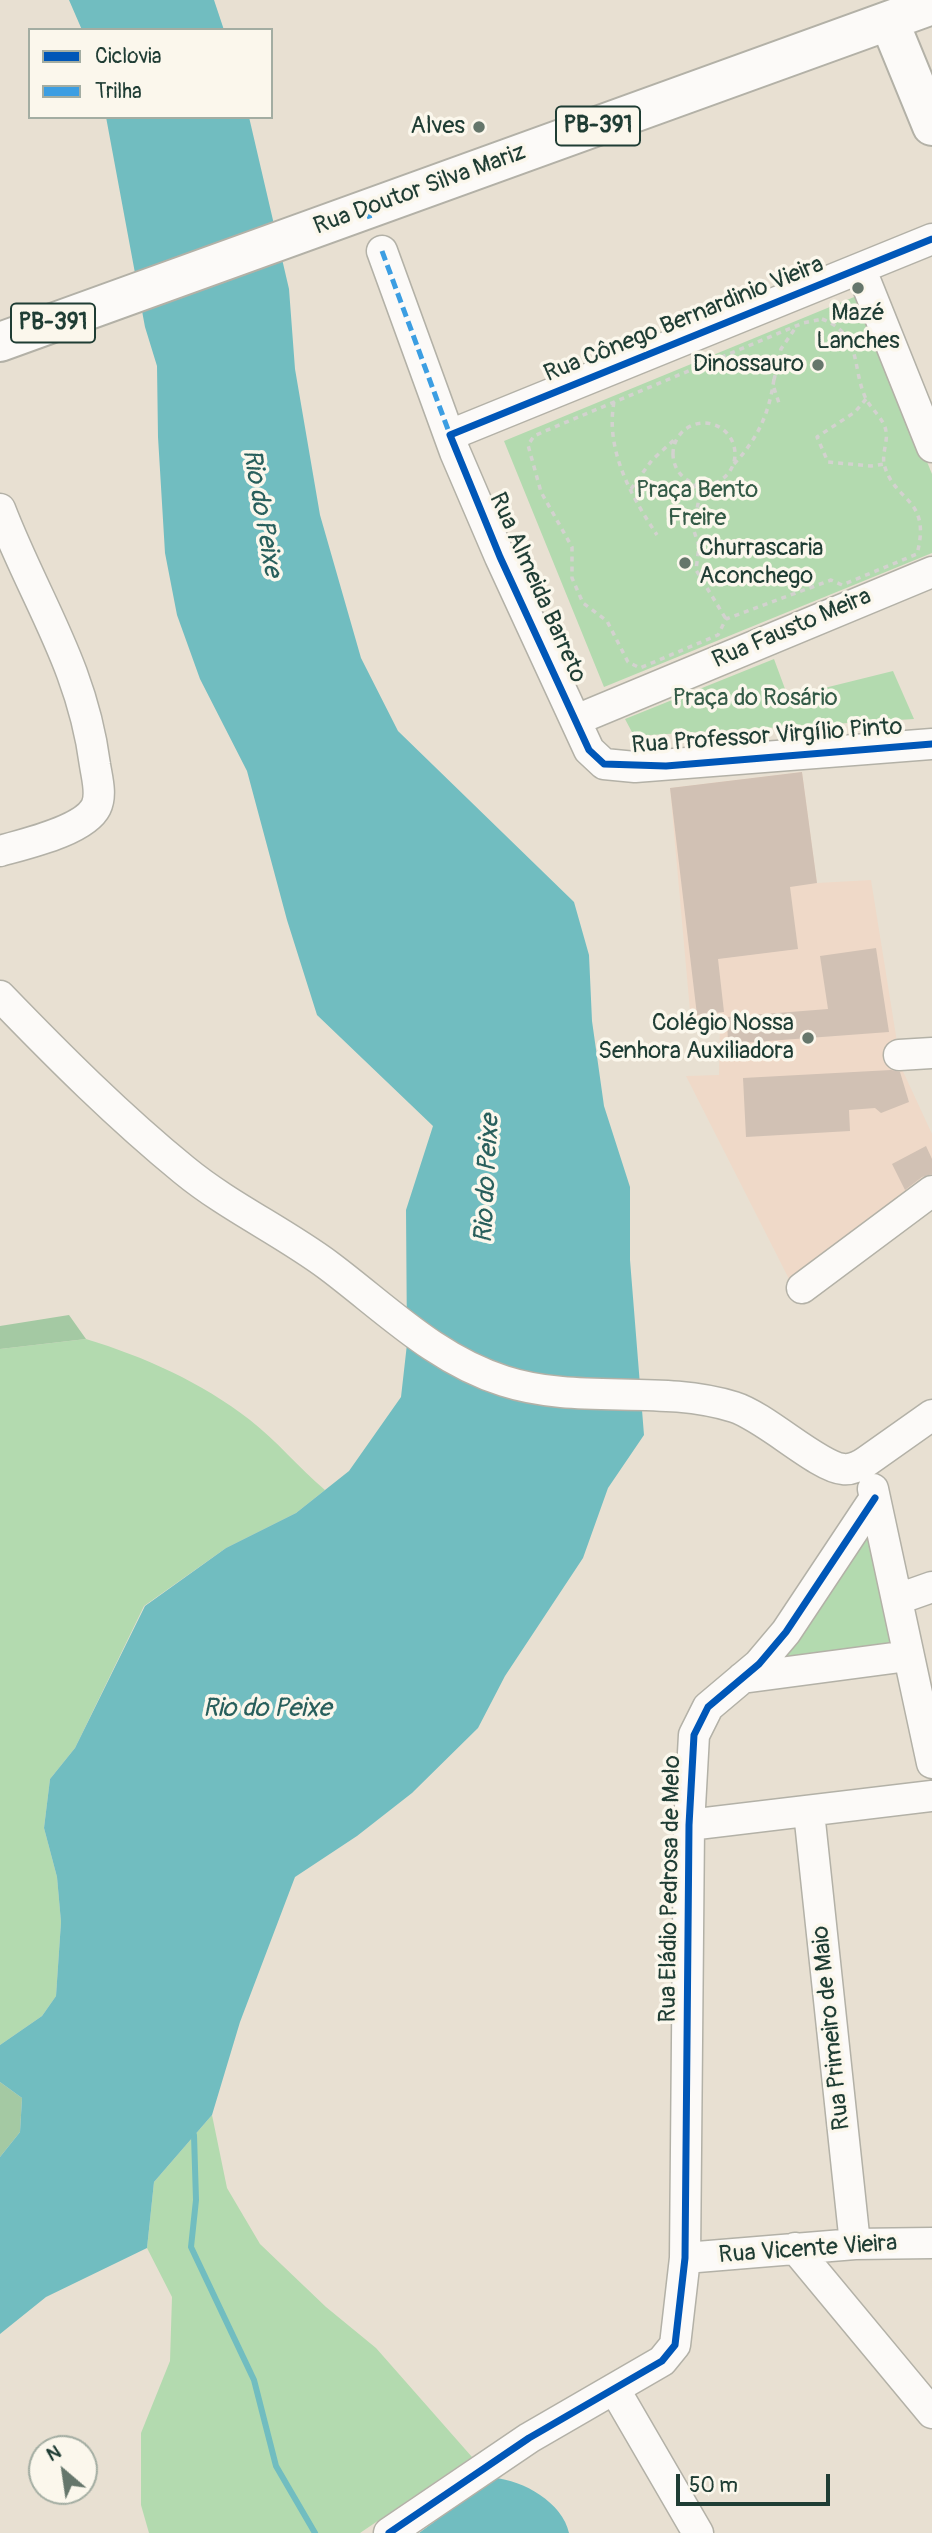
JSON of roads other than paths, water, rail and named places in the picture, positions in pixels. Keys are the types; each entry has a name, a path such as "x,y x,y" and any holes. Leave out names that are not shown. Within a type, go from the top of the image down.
{"main road":[{"name":"Rua Doutor Silva Mariz","path":"0,342 307,230 368,214 885,10 932,5"},
{"path":"885,10 932,126"}],"street":[{"name":"Rua Cônego Bernardinio Vieira","path":"863,276 932,239"},
{"name":"Rua Almeida Barreto","path":"382,251 461,440 499,557 584,716 602,757"},
{"path":"461,440 863,276 932,255"},
{"path":"863,276 932,444"},
{"path":"0,509 61,639 79,688 99,799 91,814 41,840 0,851"},
{"name":"Rua Fausto Meira","path":"584,716 932,572"},
{"name":"Rua Professor Virgílio Pinto","path":"602,757 666,766 932,744"},
{"path":"0,996 124,1117 184,1170 240,1212 326,1264 428,1344 455,1361 531,1390 724,1404 760,1420 841,1469 856,1468 932,1415"},
{"path":"899,1055 932,1053"},
{"path":"802,1288 932,1191"},
{"path":"867,1461 908,1656 930,1743"},
{"name":"Rua Eládio Pedrosa de Melo","path":"615,2390 662,2361 675,2345 685,2258 689,1825 694,1735 708,1707 759,1664 786,1632 875,1498"},
{"path":"898,1599 932,1587"},
{"path":"742,1678 908,1656"},
{"path":"689,1825 932,1796"},
{"name":"Rua Primeiro de Maio","path":"810,1812 855,2244"},
{"name":"Rua Vicente Vieira","path":"685,2258 855,2244 932,2243"},
{"path":"795,2248 932,2413"},
{"path":"389,2533 529,2438 615,2390 698,2533"}],"water":[{"path":"69,0 214,0 223,28 81,28"},
{"name":"Rio do Peixe","path":"106,119 249,119 289,289 295,369 320,515 361,658 398,731 574,902 589,955 592,1021 604,1106 630,1187 630,1260 644,1435 608,1488 583,1558 505,1676 478,1728 412,1793 357,1836 295,1877 240,2022 212,2115 154,2182 147,2248 46,2297 0,2334 0,2157 20,2132 22,2098 0,2082 0,2045 42,2016 56,1996 61,1922 57,1877 44,1828 50,1779 75,1748 145,1606 226,1548 296,1513 349,1471 401,1397 407,1344 406,1210 433,1126 317,1015 287,920 247,771 200,679 177,615 165,553 157,366 145,327"},
{"path":"494,2478 517,2483 540,2495 559,2512 569,2533 419,2533"}],"waterway":[{"path":"194,2135 196,2200 191,2247 254,2380 276,2466 315,2533"}],"place":[{"name":"Alves","path":"479,127"},
{"name":"Mazé Lanches","path":"858,288"},
{"name":"Dinossauro","path":"818,365"},
{"name":"Churrascaria Aconchego","path":"685,563"},
{"name":"Colégio Nossa Senhora Auxiliadora","path":"808,1038"}],"park label":[{"name":"Praça Bento Freire","path":"697,505"},
{"name":"Praça do Rosário","path":"755,699"}]}
